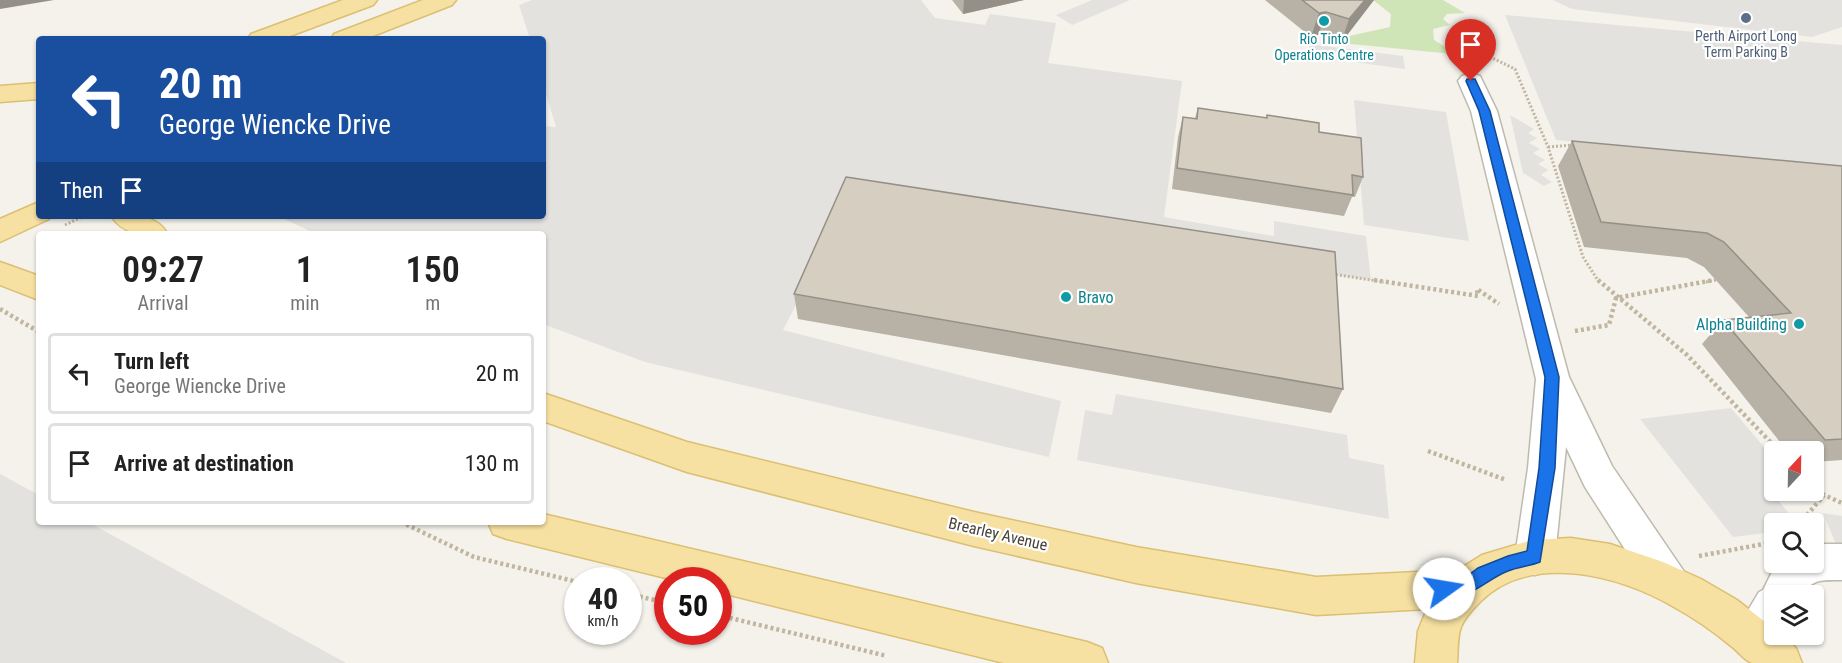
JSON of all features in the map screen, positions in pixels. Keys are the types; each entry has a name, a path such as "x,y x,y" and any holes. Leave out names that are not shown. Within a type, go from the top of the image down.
{"main road":[{"path":"268,36 365,0"},
{"path":"351,36 444,0"},
{"path":"2,93 36,91"},
{"path":"0,232 36,214"},
{"path":"130,219 148,231"},
{"path":"0,273 36,288"},
{"name":"Brearley Avenue","path":"546,408 687,457 974,529 1136,565 1316,596 1465,588"},
{"path":"519,525 1087,663"},
{"path":"1436,663 1441,626 1465,588 1484,573 1508,563 1535,557 1577,557 1622,566 1669,583 1764,638"}],"street":[{"path":"1471,81 1484,111 1552,377 1598,476 1669,583"},
{"path":"1535,557 1547,468 1552,377"},
{"path":"1824,562 1842,562"}],"path":[{"path":"1486,55 1515,69 1548,147 1583,257 1598,282 1673,342 1769,441"},
{"path":"1548,147 1577,146"},
{"path":"1324,272 1478,296 1477,289"},
{"path":"1616,298 1716,280"},
{"path":"1541,328 1564,333 1609,325 1616,298"},
{"path":"0,309 36,330"},
{"path":"1428,451 1506,480"},
{"path":"1824,495 1842,503"},
{"path":"1809,513 1819,501"},
{"path":"407,525 474,557 564,579"},
{"path":"732,618 893,657"}],"green space":[{"path":"1373,0 1443,0 1465,13 1447,14 1443,19 1450,25 1433,29 1434,40 1452,51 1453,54 1341,43 1345,37 1390,27 1391,14"}],"shaded area":[{"path":"532,0 921,0 935,18 985,25 990,14 1056,23 1048,63 1182,81 1164,217 1274,236 1274,221 1366,236 1371,280 850,200 783,330 1061,401 1049,457 645,362 546,325 546,231 310,231 284,219 546,219 546,126 556,127 546,94 546,36 529,36 519,5"},
{"path":"1092,0 1130,0 1072,25 1056,15"},
{"name":"Perth Airport Long Term Parking B","path":"1553,0 1842,0 1842,27 1812,37 1572,9"},
{"path":"1505,15 1842,45 1842,169 1556,140"},
{"path":"1309,44 1403,56 1405,69 1309,56"},
{"path":"1354,100 1446,112 1469,241 1364,225"},
{"path":"1510,115 1534,129 1528,133 1537,138 1529,143 1540,149 1533,153 1545,160 1538,164 1548,170 1541,175 1552,182 1544,186 1523,173"},
{"path":"1116,394 1347,435 1349,458 1384,465 1389,519 1077,460 1085,410 1112,415"},
{"path":"1731,408 1764,447 1764,501 1779,501 1789,513 1764,513 1764,533 1733,537 1640,419"},
{"path":"0,474 36,493 36,525 93,525 346,663 0,663"},
{"path":"1824,513 1842,516 1842,545 1836,544"}],"building":[{"path":"1302,0 1365,0 1349,19 1326,12 1319,13"},
{"path":"1198,108 1319,123 1319,132 1361,138 1363,177 1352,175 1353,195 1177,168 1183,117 1197,119"},
{"name":"Alpha Building","path":"1572,141 1842,166 1842,439 1825,440 1723,320 1791,313 1724,242 1707,233 1601,222"},
{"name":"Bravo","path":"846,177 1335,252 1343,389 794,294"}],"place":[{"name":"Perth Airport Long Term Parking B","path":"1746,18"},
{"name":"Rio Tinto Operations Centre","path":"1324,21"},
{"name":"Bravo","path":"1066,297"},
{"name":"Alpha Building","path":"1799,324"}],"route":[{"path":"1444,589 1465,588 1484,573 1508,563 1535,557 1547,468 1552,377 1484,111 1471,81"}]}
